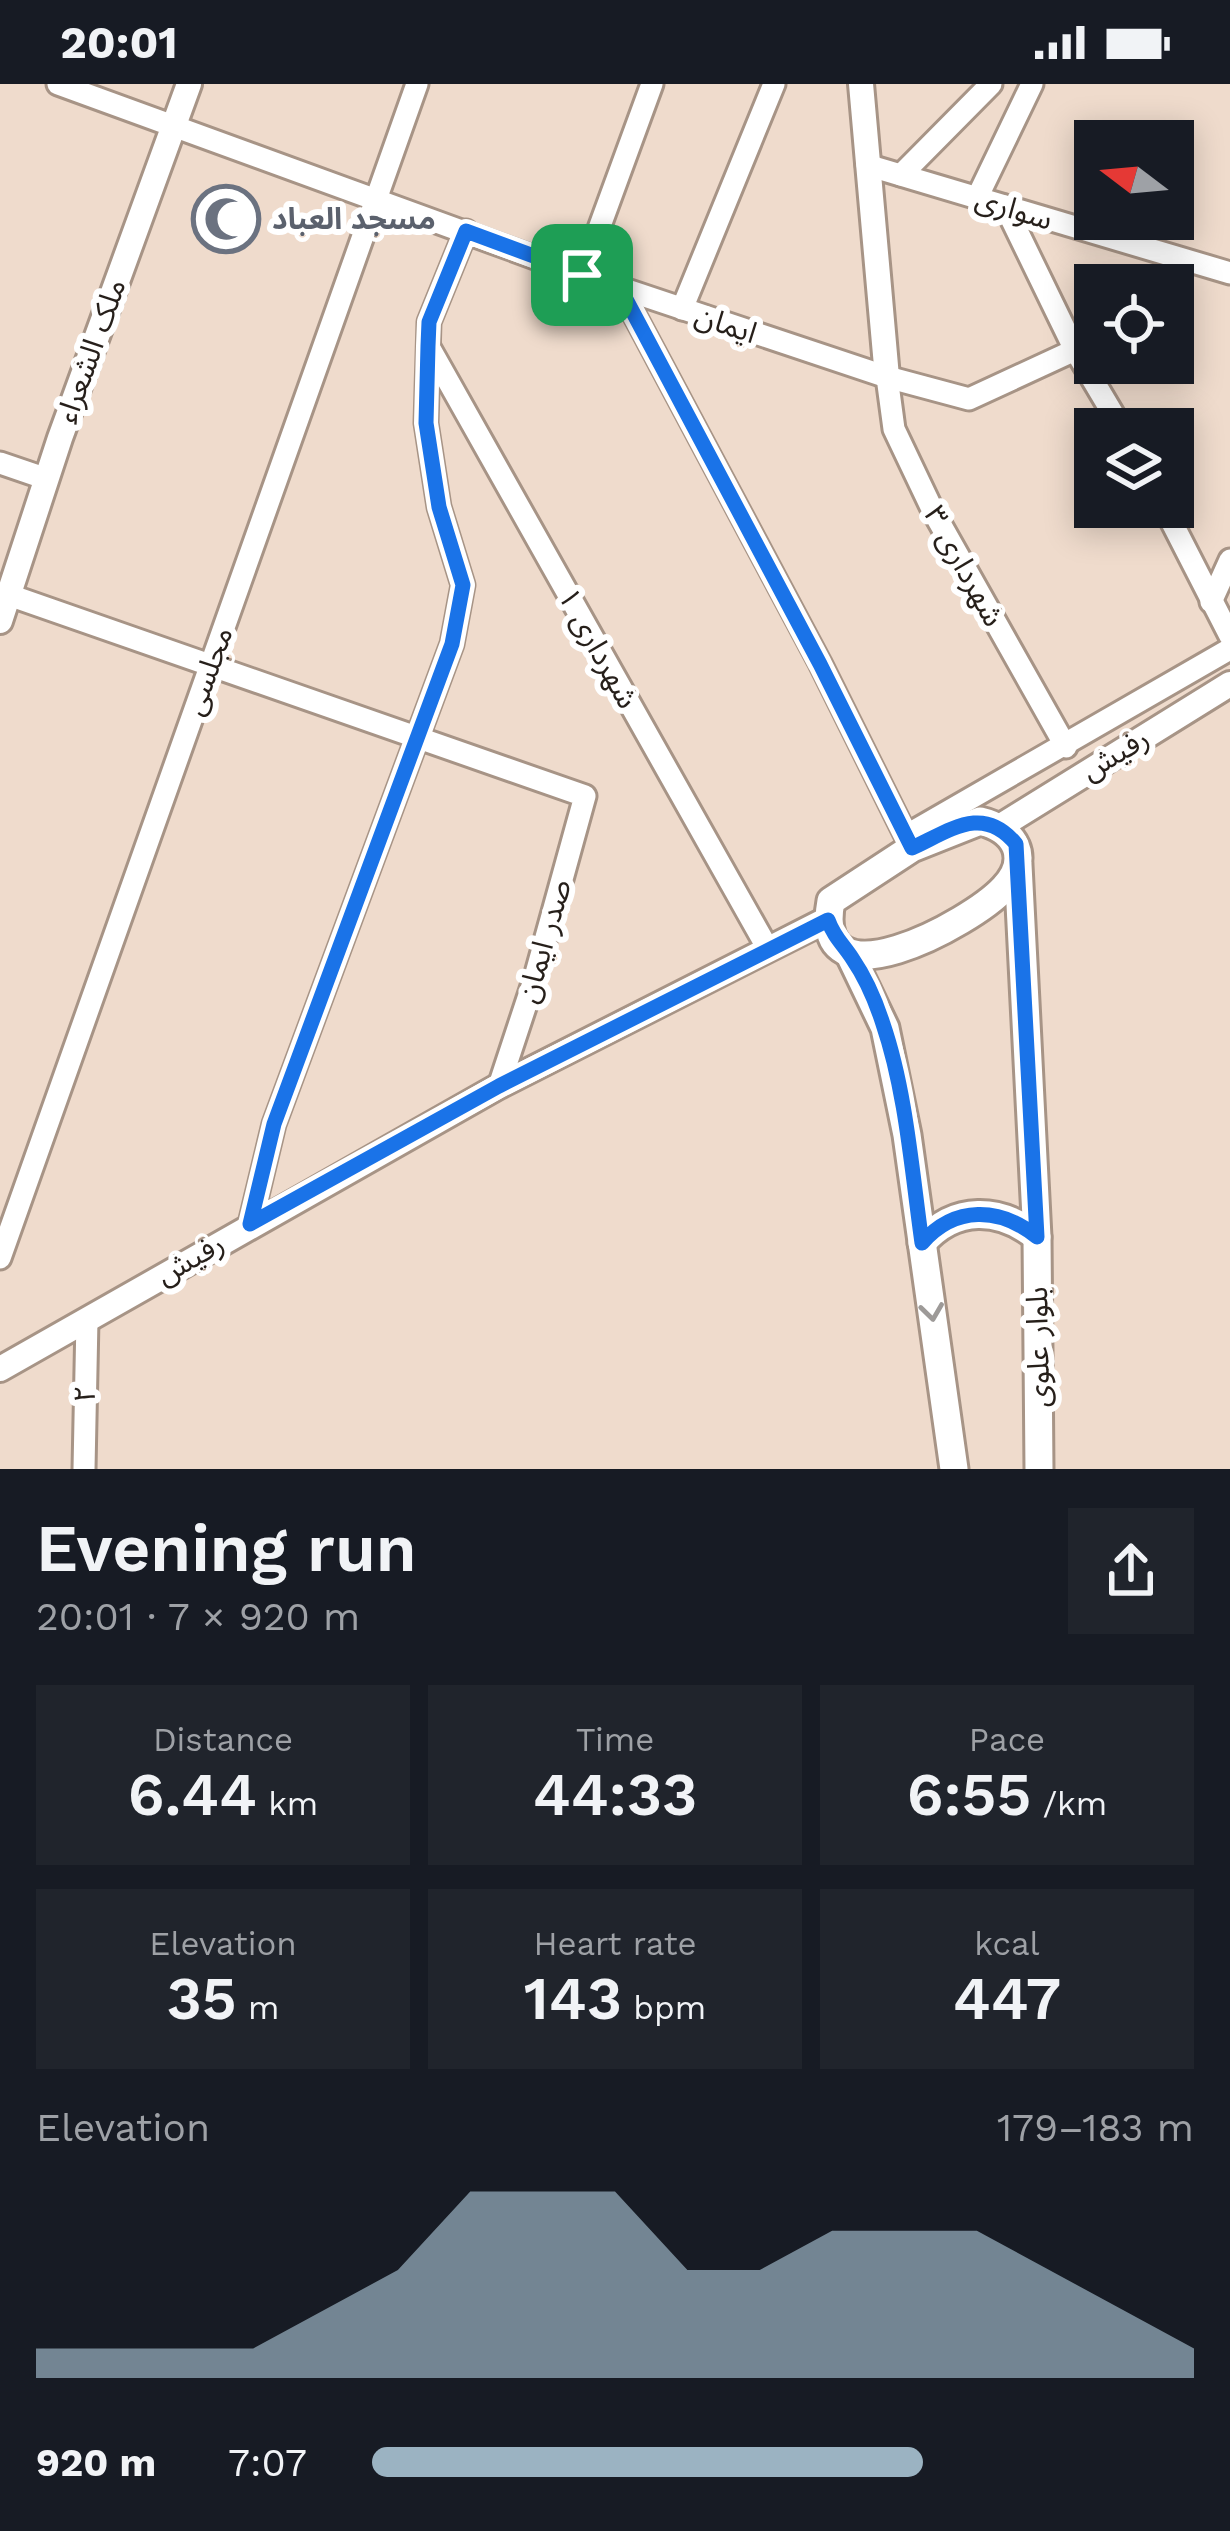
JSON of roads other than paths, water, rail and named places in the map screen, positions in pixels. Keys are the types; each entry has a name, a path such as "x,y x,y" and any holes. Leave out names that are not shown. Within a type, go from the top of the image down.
{"main road":[{"path":"850,955 868,958 892,952 961,918 1004,889 1018,865 1016,844 1000,826 980,821 909,842 831,901 828,920 835,941 850,955 885,1028 907,1135 954,1469"},
{"name":"بلوار علوی","path":"1018,865 1037,1237 1039,1469"},
{"path":"922,1243 934,1229 976,1213 1019,1222 1037,1237"}],"street":[{"name":"ایمان","path":"58,84 582,275 886,377 969,398 1074,350"},
{"name":"ملک الشعراء","path":"0,621 189,84"},
{"name":"مجلسی","path":"0,1258 416,84"},
{"path":"582,275 652,84"},
{"path":"682,309 774,84"},
{"path":"860,84 886,377"},
{"path":"901,175 991,84"},
{"path":"976,198 1033,84"},
{"name":"سواری","path":"867,165 1230,273"},
{"path":"1005,206 1074,348"},
{"path":"250,1224 274,1124 452,644 463,585 439,507 426,423 428,346 429,322 466,231"},
{"path":"620,288 909,842 1230,650"},
{"name":"شهرداری ۱","path":"428,346 768,949"},
{"name":"شهرداری ۳","path":"886,377 894,429 932,511 1066,747"},
{"path":"0,463 47,478"},
{"path":"1174,528 1230,636"},
{"path":"1211,602 1230,560"},
{"path":"9,595 418,737"},
{"name":"رفیش","path":"1000,826 1230,684"},
{"name":"صدر ایمان","path":"418,737 585,796 499,1086"},
{"name":"رفیش","path":"0,1370 499,1086 828,920"},
{"name":"۲","path":"84,1469 86,1319"}],"place":[{"name":"مسجد العباد","path":"226,219"}]}
